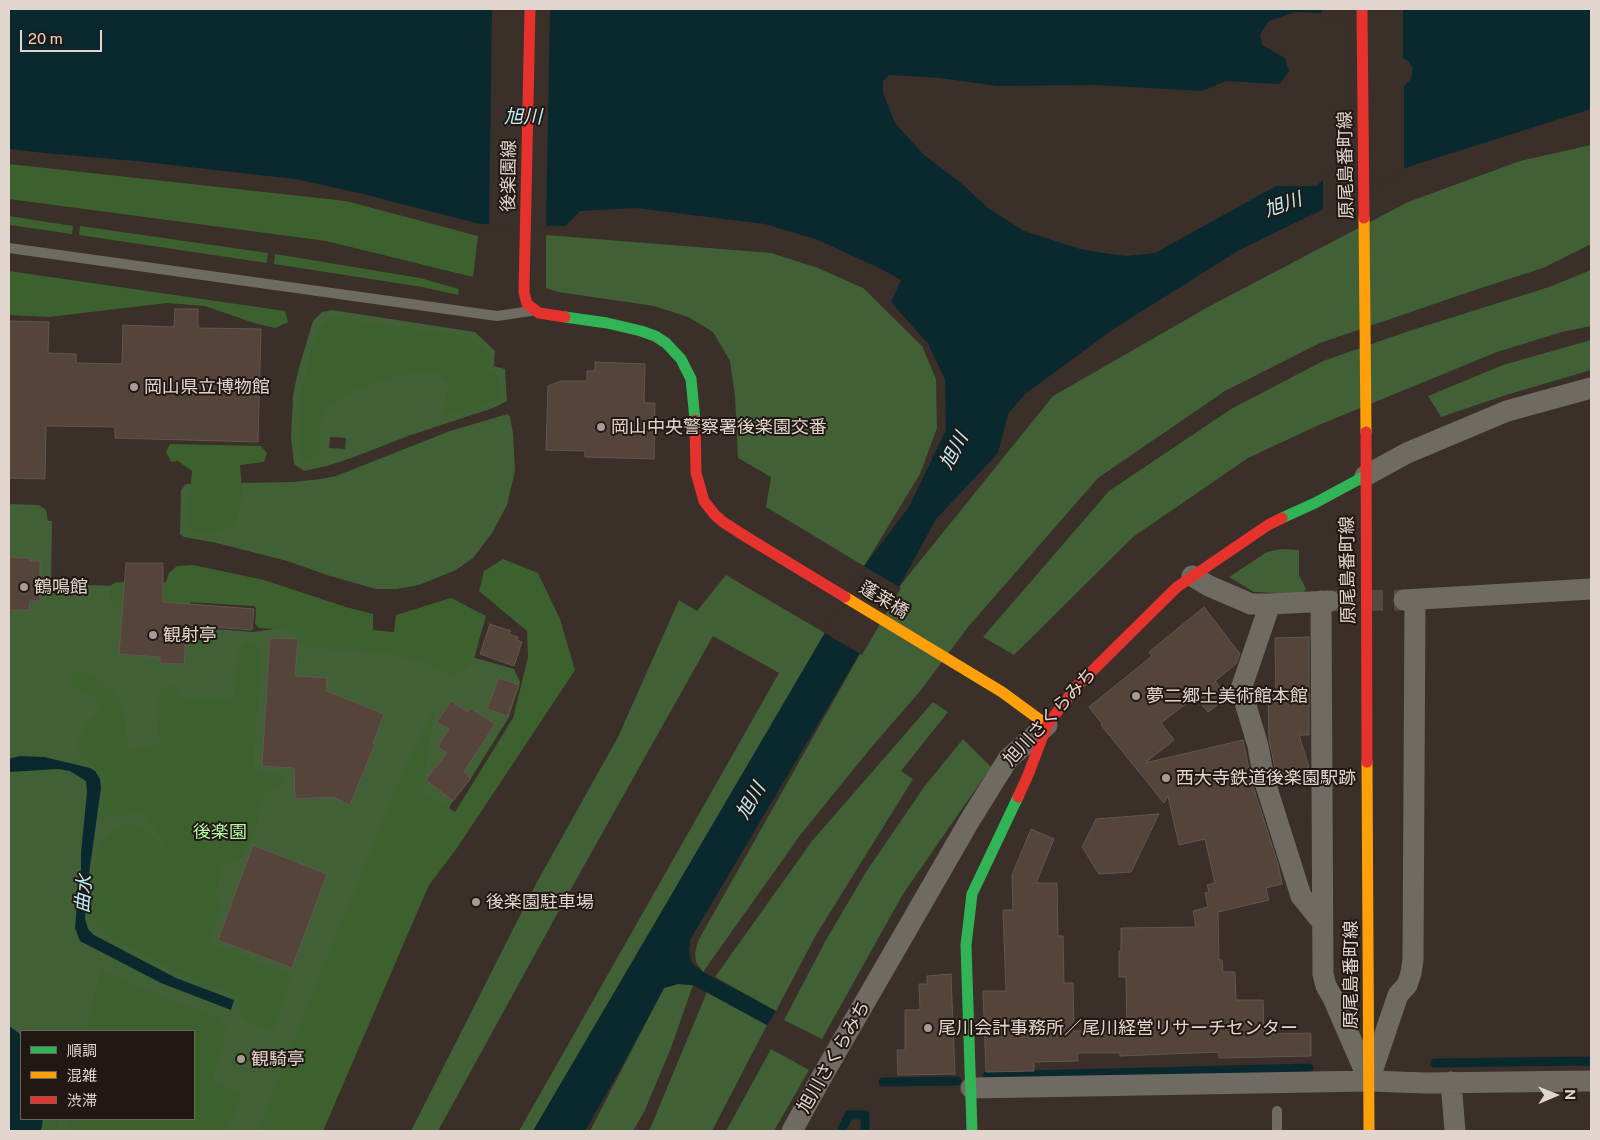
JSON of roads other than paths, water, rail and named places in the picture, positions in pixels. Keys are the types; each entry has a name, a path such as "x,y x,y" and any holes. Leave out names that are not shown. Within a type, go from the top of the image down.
{"street":[{"name":"後楽園線","path":"530,9 524,282 527,304 534,311"},
{"name":"原尾島番町線","path":"1362,9 1369,1131"},
{"name":"蓬莱橋","path":"534,311 607,323 641,331 655,336 675,352 686,368 694,390 696,473 704,501 715,515 748,538 1002,692 1047,725"},
{"path":"1365,476 1407,453 1507,412 1591,388"},
{"name":"旭川さくらみち","path":"792,1131 956,845 1008,759 1047,725 1077,686 1177,587 1268,525 1315,503 1365,476"},
{"path":"1192,576 1209,586 1251,604 1325,601 1323,974 1326,986 1370,1082"},
{"path":"1370,1082 1398,994 1407,985 1412,973 1409,600 1591,589"},
{"path":"1270,604 1241,689 1258,746 1264,779 1301,896 1322,922"},
{"path":"972,1131 966,945 972,894 1028,775 1047,725"},
{"path":"971,1088 1591,1081"},
{"path":"1451,1082 1455,1131"}],"lane":[{"path":"9,248 497,316 534,311"},
{"path":"1277,1111 1277,1131"}],"water":[{"name":"旭川","path":"9,9 1591,9 1591,109 1408,167 1241,249 1115,328 1025,394 1008,414 998,453 936,519 899,587 690,940 689,953 692,963 703,972 776,1011 767,1025 693,985 678,984 664,988 585,1131 533,1131 864,566 909,507 946,430 945,379 928,344 891,302 901,280 818,240 765,224 636,208 580,211 566,226 480,224 295,179 9,149","holes":["1295,12 1339,14 1350,19 1351,132 1342,164 1316,186 1276,186 1155,253 1127,256 1103,253 1080,249 1024,231 988,208 961,183 924,155 895,123 883,93 883,81 889,75 940,78 997,86 1096,85 1202,91 1226,81 1280,84 1289,71 1285,58 1262,45 1260,34 1269,21"]},
{"name":"曲水","path":"19,756 44,757 90,768 95,771 100,779 101,788 87,888 85,918 88,929 94,935 176,978 234,1000 231,1010 161,983 80,941 75,928 87,792 86,781 70,771 58,769 9,772 9,759"},
{"path":"9,1026 20,1035 20,1120 43,1120 41,1131 9,1131"}],"waterway":[{"path":"1435,1063 1591,1061"},
{"path":"987,1076 1309,1068"},
{"path":"883,1082 957,1081"},
{"path":"841,1131 849,1115 865,1115 865,1131"}],"tunnel":[{"path":"1330,601 1404,600"}],"place":[{"name":"岡山県立博物館","path":"134,387"},
{"name":"岡山中央警察署後楽園交番","path":"601,427"},
{"name":"鶴鳴館","path":"24,587"},
{"name":"観射亭","path":"153,635"},
{"name":"夢二郷土美術館本館","path":"1136,696"},
{"name":"西大寺鉄道後楽園駅跡","path":"1166,778"},
{"name":"後楽園駐車場","path":"476,902"},
{"name":"尾川会計事務所／尾川経営リサーチセンター","path":"928,1028"},
{"name":"観騎亭","path":"241,1059"}],"park label":[{"name":"後楽園","path":"220,832"}]}
